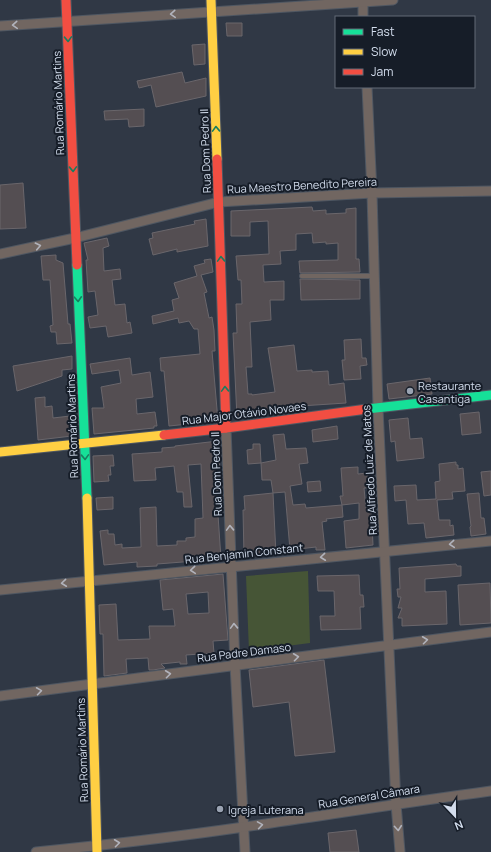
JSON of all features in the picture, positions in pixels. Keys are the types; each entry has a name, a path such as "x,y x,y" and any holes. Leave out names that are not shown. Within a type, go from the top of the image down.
{"street":[{"name":"Rua Romário Martins","path":"66,0 75,238 85,442 97,849"},
{"name":"Rua Dom Pedro II","path":"211,0 231,567 245,852"},
{"path":"0,26 393,0"},
{"path":"364,1 364,16"},
{"name":"Rua Alfredo Luiz de Matos","path":"367,88 384,551 396,804 400,852"},
{"name":"Rua Maestro Benedito Pereira","path":"0,254 75,238 219,202 372,193 491,191"},
{"name":"Rua Major Otávio Novaes","path":"0,452 226,428 491,395"},
{"name":"Rua Benjamin Constant","path":"0,590 491,541"},
{"name":"Rua Padre Damaso","path":"0,696 491,632"},
{"name":"Rua General Câmara","path":"36,852 97,849 491,791"}],"lane":[{"path":"302,276 374,276"}],"green space":[{"path":"308,571 310,643 249,651 246,576"}],"building":[{"path":"226,23 242,23 242,36 227,36"},
{"path":"205,44 205,64 194,65 192,45"},
{"path":"182,72 185,83 206,78 206,96 156,107 151,85 139,88 137,81"},
{"path":"144,109 144,126 129,127 128,119 105,120 104,111"},
{"path":"23,183 26,228 0,229 0,185"},
{"path":"312,207 313,211 326,210 326,214 346,213 346,209 356,208 356,259 359,259 360,272 300,273 299,261 338,260 338,243 313,243 312,233 296,234 296,250 280,251 281,264 263,265 264,282 284,281 284,300 270,300 271,320 250,322 252,367 246,367 248,394 252,395 275,392 268,348 294,345 297,371 328,371 329,385 344,383 346,403 300,406 300,410 237,418 233,333 237,333 236,304 242,304 241,280 238,280 236,256 269,254 268,221 250,222 250,236 231,236 231,211"},
{"path":"206,219 208,246 177,252 177,249 153,255 149,239 153,238 152,233 195,224 194,221"},
{"path":"107,238 109,246 103,248 104,271 120,269 121,279 112,280 115,305 125,304 127,323 130,322 132,333 108,337 106,326 90,328 88,317 98,315 95,291 88,292 86,260 88,260 84,243"},
{"path":"56,255 56,260 63,263 68,324 70,324 72,343 57,344 56,332 51,332 50,326 53,325 50,280 43,280 41,256"},
{"path":"211,259 213,272 201,275 207,292 204,293 209,318 212,317 214,330 215,351 212,351 218,421 169,426 164,371 161,371 160,358 200,354 198,329 194,329 189,321 179,323 178,318 153,324 152,316 174,311 172,300 179,298 174,283 197,276 194,266 205,263 204,260"},
{"path":"300,279 360,280 360,299 301,300"},
{"path":"361,339 362,358 366,358 367,365 360,366 361,379 344,380 342,360 345,360 344,340"},
{"path":"72,356 72,369 62,370 62,376 17,391 13,366"},
{"path":"130,358 132,375 150,372 153,397 136,399 137,414 155,412 157,426 154,426 154,428 94,434 92,408 104,408 101,387 121,383 119,370 92,374 90,364"},
{"name":"Restaurante Casantiga","path":"430,378 432,394 389,399 387,384"},
{"path":"45,397 45,407 52,406 53,418 70,416 72,436 38,440 35,398"},
{"path":"479,412 481,433 462,435 460,414"},
{"path":"408,418 410,439 422,438 424,458 397,461 395,441 391,442 389,420"},
{"path":"337,426 338,439 313,442 312,430"},
{"path":"284,434 286,449 306,448 308,463 299,464 302,484 290,486 293,505 305,504 306,508 342,505 343,517 326,519 327,521 322,522 325,550 316,550 316,547 290,550 285,492 273,493 271,480 262,480 261,463 276,460 273,435"},
{"path":"218,441 222,500 219,500 218,515 221,559 157,564 157,566 137,567 137,562 104,565 100,531 108,530 108,534 114,534 115,545 122,544 122,548 141,547 140,508 156,507 157,546 177,545 177,541 186,541 186,538 195,537 195,519 203,518 201,464 188,465 192,507 184,507 183,492 177,492 174,466 155,468 156,480 134,481 132,454 162,452 162,448"},
{"path":"253,444 260,444 261,463 248,464 247,450 253,449"},
{"path":"113,455 114,466 110,466 111,475 108,475 109,481 94,482 93,456"},
{"path":"456,462 458,469 463,468 465,491 452,492 453,499 437,500 439,520 450,520 450,526 453,525 454,535 426,538 424,523 408,524 406,500 395,501 394,486 416,485 417,500 436,499 435,482 440,481 439,464"},
{"path":"358,467 358,474 367,473 368,488 364,488 366,508 371,507 373,545 346,548 344,521 359,519 359,503 342,505 340,496 343,496 341,468"},
{"path":"491,471 491,495 484,496 481,472"},
{"path":"320,481 321,491 308,492 307,482"},
{"path":"273,493 276,555 244,556 244,496"},
{"path":"479,493 481,518 484,518 486,534 471,536 467,494"},
{"path":"113,497 113,509 97,510 96,498"},
{"path":"456,564 457,566 461,566 461,576 425,579 425,592 446,591 447,624 402,626 402,618 398,618 402,608 398,608 401,597 398,597 397,589 400,589 399,568"},
{"path":"223,574 228,640 213,641 214,653 186,655 187,664 180,664 180,662 161,664 165,668 149,670 148,658 126,659 127,673 104,676 103,634 100,634 99,605 116,604 118,640 150,639 149,626 175,626 173,609 163,610 160,580","holes":["208,592 209,613 188,614 186,594"]},
{"path":"359,575 360,595 363,595 364,607 360,607 361,629 321,630 320,616 335,616 334,591 318,591 317,576"},
{"path":"490,583 491,623 460,625 458,585"},
{"path":"324,660 335,752 295,756 289,702 253,707 249,670"},
{"path":"356,830 359,852 330,852 328,833"}],"traffic: fast":[{"path":"77,265 87,498"},
{"path":"367,409 491,395"}],"traffic: slow":[{"path":"211,0 217,159"},
{"path":"0,452 164,435"},
{"path":"87,498 97,852"}],"traffic: jam":[{"path":"66,0 77,265"},
{"path":"217,159 226,428"},
{"path":"164,435 367,409"}],"place":[{"name":"Restaurante Casantiga","path":"410,391"},
{"name":"Igreja Luterana","path":"220,809"}]}
